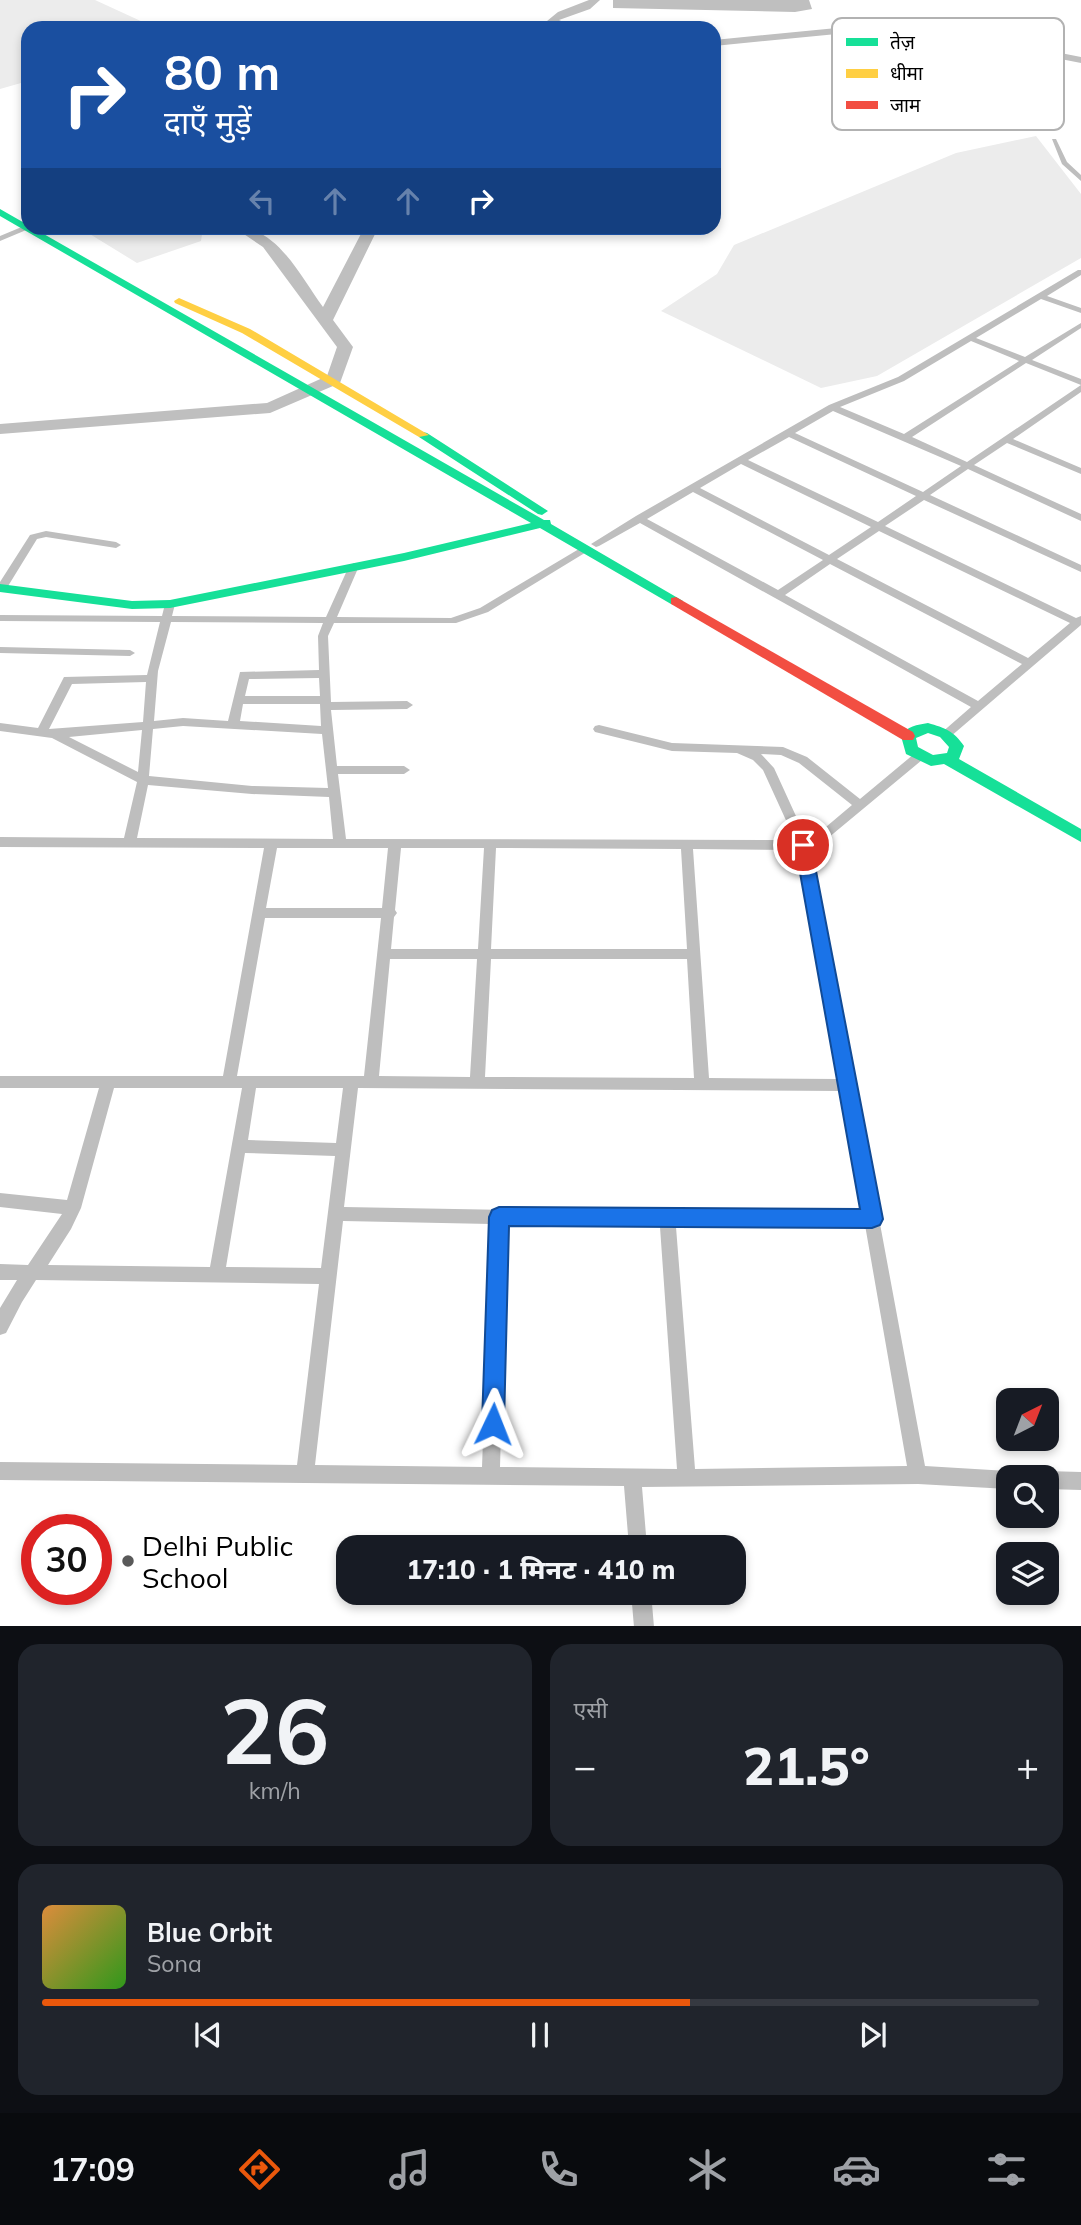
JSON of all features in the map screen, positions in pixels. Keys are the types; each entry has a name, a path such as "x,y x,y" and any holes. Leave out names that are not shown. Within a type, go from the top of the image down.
{"main road":[{"path":"0,205 21,219"},
{"path":"0,212 21,221"},
{"path":"47,235 912,733 928,728 946,734 955,743 952,756"},
{"path":"48,235 131,278 259,338 413,427 549,522"},
{"path":"1,589 168,612 549,522"},
{"path":"912,733 911,750 918,757 930,761 952,756 1081,825"},
{"path":"952,756 1081,836"}],"street":[{"path":"1054,140 1064,163 1081,179"},
{"path":"0,239 21,230"},
{"path":"0,618 168,612 327,620 462,619 484,610 832,407 851,397 901,379 1078,276"},
{"path":"1041,296 1081,311"},
{"path":"905,437 1081,325"},
{"path":"970,338 1081,382"},
{"path":"778,595 1081,388"},
{"path":"832,407 905,437 1081,518"},
{"path":"788,433 1081,569"},
{"path":"1007,440 1081,471"},
{"path":"740,460 1079,620 946,734"},
{"path":"692,488 832,558 1030,663"},
{"path":"639,518 979,705"},
{"path":"1,589 33,537 46,534 116,545"},
{"path":"340,844 325,703 323,636 327,620 338,606 354,566"},
{"path":"131,841 143,780 152,678 168,612"},
{"path":"0,650 130,653"},
{"path":"233,725 241,677 248,673 323,674"},
{"path":"41,733 68,680 152,678"},
{"path":"238,700 407,705"},
{"path":"0,739 6,729 55,734 183,722 328,730"},
{"path":"600,729 672,747 792,754 860,805"},
{"path":"55,734 143,780 252,790 335,793"},
{"path":"740,750 757,757 768,768 803,845 918,1475"},
{"path":"0,842 687,847 803,845 824,835 918,757"},
{"path":"332,770 404,770"},
{"path":"229,1082 271,844"},
{"path":"372,1082 395,845"},
{"path":"477,1083 490,846"},
{"path":"687,847 702,1085"},
{"path":"259,913 390,914"},
{"path":"385,954 693,954"},
{"path":"0,1082 848,1085"},
{"path":"217,1275 250,1082"},
{"path":"305,1474 351,1082"},
{"path":"0,1327 32,1271 58,1237 73,1208 108,1083"},
{"path":"239,1146 343,1150"},
{"path":"0,1200 73,1208"},
{"path":"336,1214 667,1220 872,1219"},
{"path":"491,1476 499,1217"},
{"path":"667,1220 687,1478"},
{"path":"0,1272 328,1276"},
{"path":"0,1471 687,1478 918,1475 996,1479"},
{"path":"632,1477 637,1535"},
{"path":"1059,1480 1081,1481"},
{"path":"642,1605 644,1626"}],"shaded area":[{"path":"0,0 95,0 141,21 21,21 21,83 0,89"},
{"path":"613,0 809,0 812,9 795,12 613,8"},
{"path":"1036,136 1081,194 1081,258 877,376 821,388 661,311 717,274 734,245 956,153"},
{"path":"91,235 202,235 201,241 137,263"}],"waterway":[{"path":"552,21 562,14 586,7 595,0"},
{"path":"721,42 832,31"},
{"path":"1064,57 1081,60"},
{"path":"0,429 270,408 334,379 345,347 268,244 253,235"},
{"path":"325,320 368,235"}],"traffic: fast":[{"path":"0,212 21,224"},
{"path":"40,235 676,601"},
{"path":"423,435 542,511"},
{"path":"0,588 132,605 170,604 404,557 546,523"},
{"path":"928,728 945,733 957,746 953,757 931,761 911,750 908,736 916,730 928,728"},
{"path":"948,759 1081,836"}],"traffic: slow":[{"path":"179,301 246,331 423,435"}],"traffic: jam":[{"path":"676,601 908,736"}],"place":[{"name":"Delhi Public School","path":"128,1561"}],"route":[{"path":"493,1424 499,1217 872,1219 803,845"}]}
